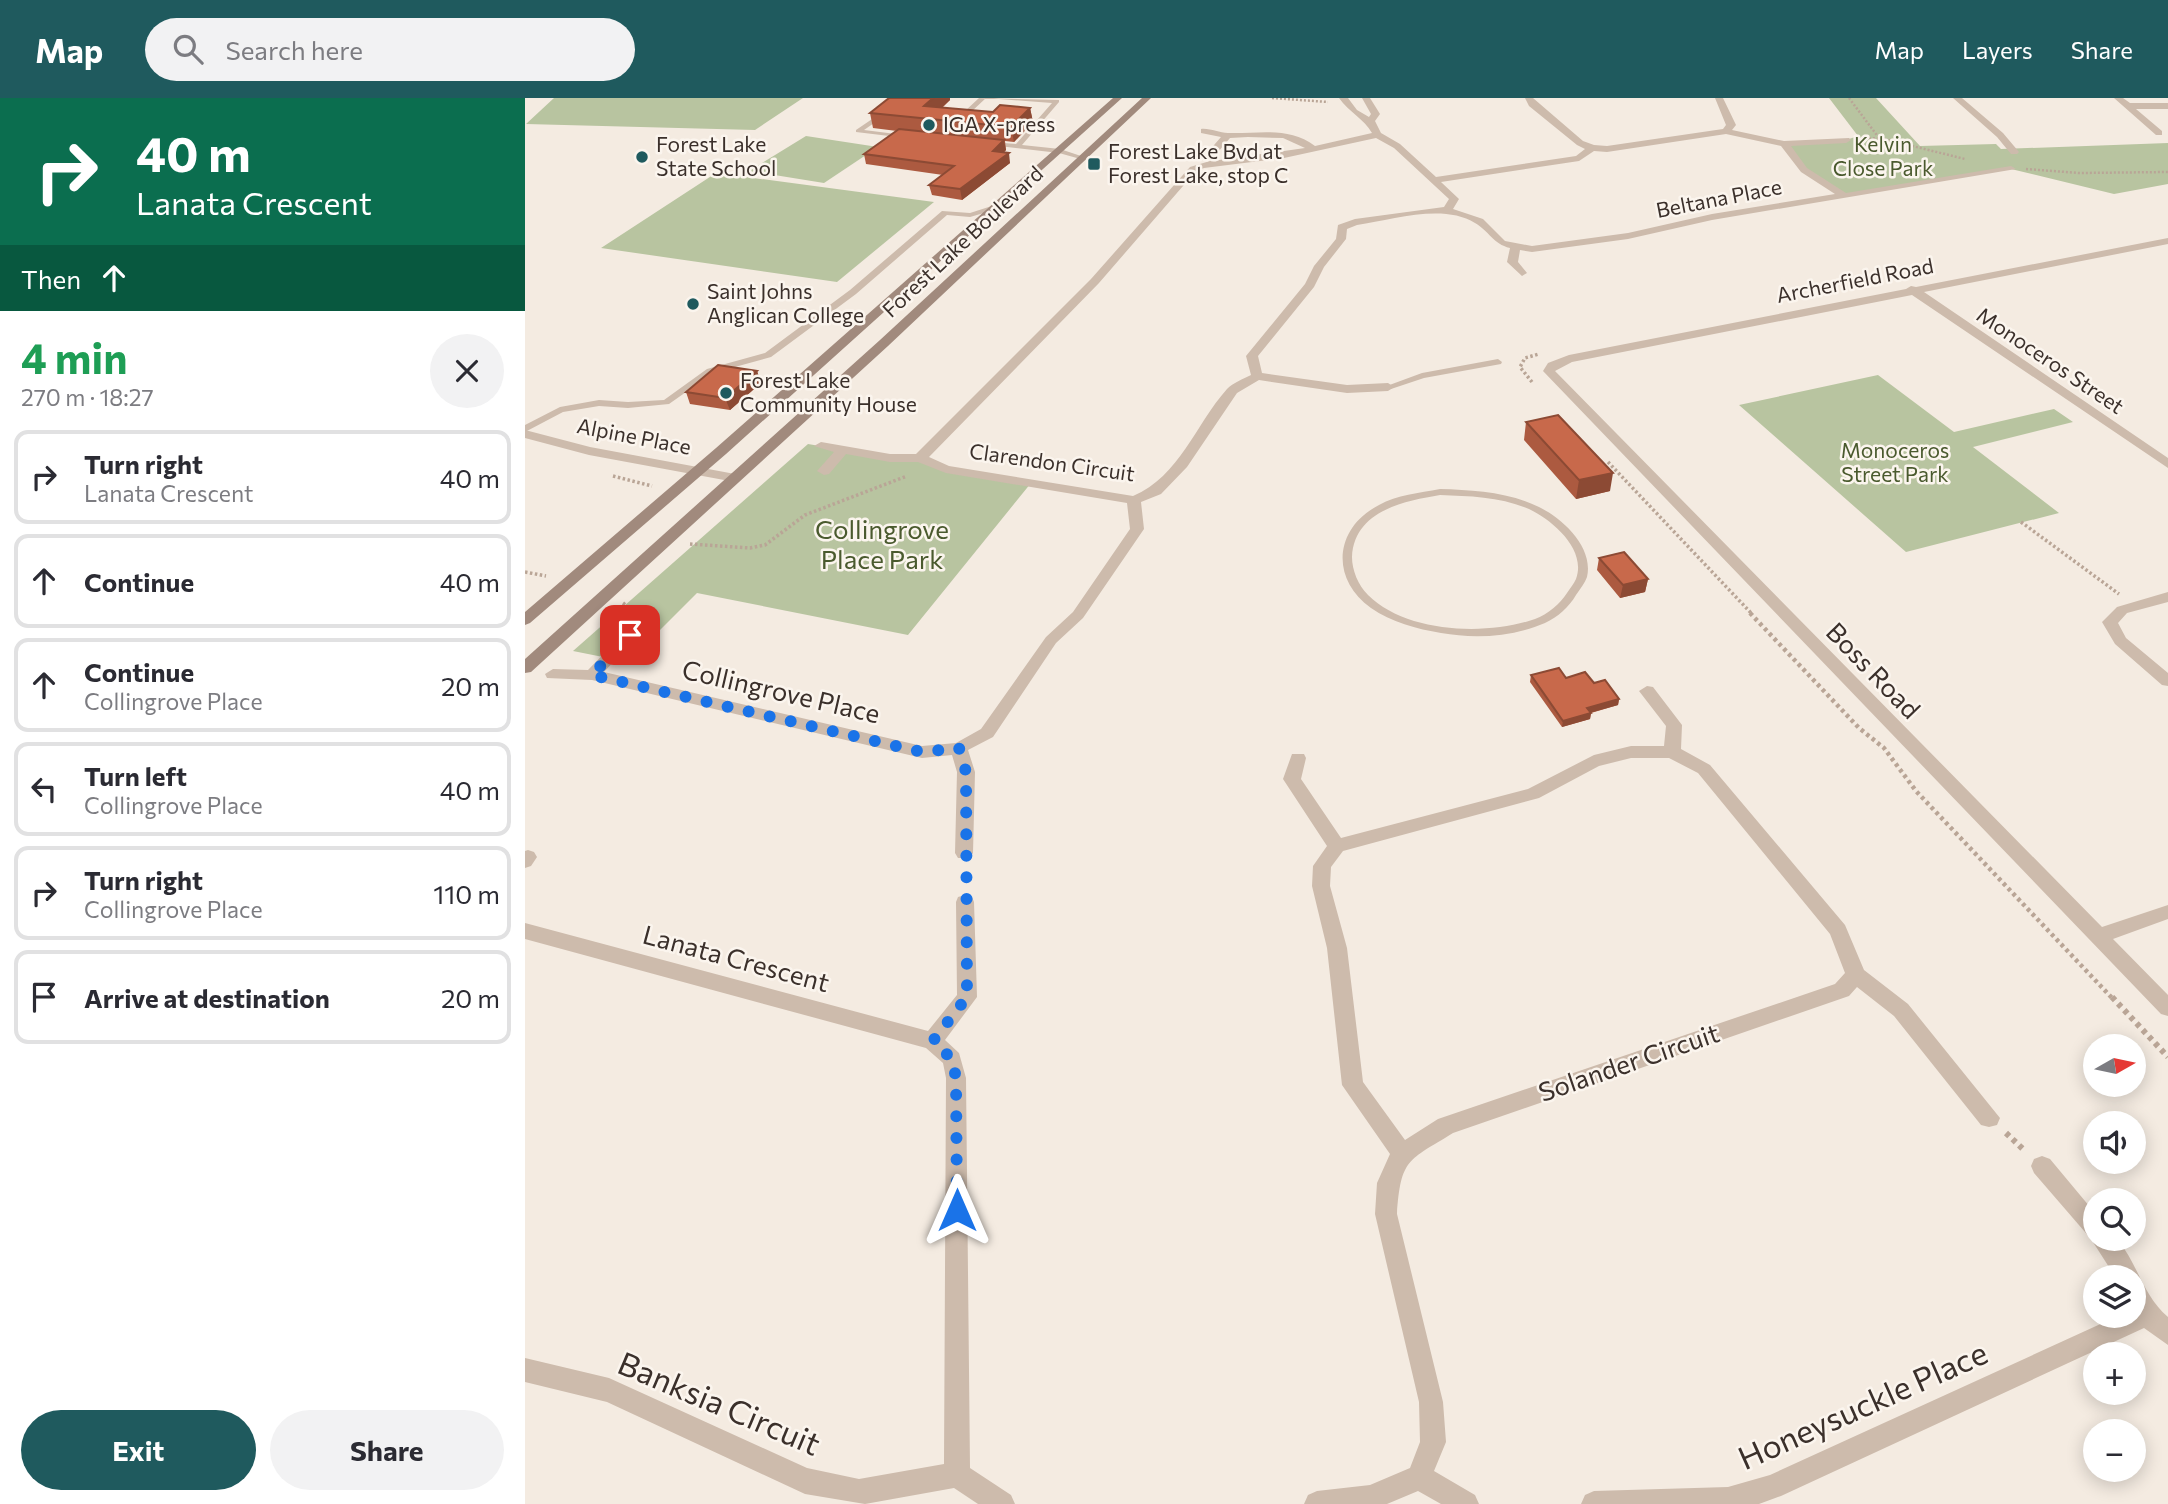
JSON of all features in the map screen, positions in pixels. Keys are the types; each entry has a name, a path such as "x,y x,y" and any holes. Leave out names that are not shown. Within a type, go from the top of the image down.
{"main road":[{"path":"1098,118 1103,98"},
{"name":"Forest Lake Boulevard","path":"525,620 698,471 1118,98"},
{"name":"Forest Lake Boulevard","path":"525,668 1147,98"}],"street":[{"path":"1343,98 1354,112 1370,121 1377,135 1397,146 1454,199 1447,210"},
{"path":"1366,98 1376,114 1370,121"},
{"path":"1529,98 1532,104 1580,143 1592,148 1607,149 1726,131 1784,144 1846,140"},
{"path":"1719,98 1731,125 1726,131"},
{"path":"1957,98 2000,135 2014,152"},
{"path":"2117,98 2159,133"},
{"path":"2127,106 2168,106"},
{"path":"1204,131 1227,136 1293,137 1312,148"},
{"name":"Clarendon Circuit","path":"920,458 1095,281 1193,169 1377,135"},
{"path":"1215,163 1213,152 1227,136"},
{"path":"1784,144 1804,170 1844,196"},
{"path":"1434,180 1579,158 1592,148"},
{"name":"Beltana Place","path":"1515,248 1532,249 1628,236 1711,217 2011,169"},
{"path":"1914,172 1930,182"},
{"path":"1388,387 1347,389 1257,376 1252,356 1310,285 1319,267 1341,239 1342,227 1355,222 1447,210 1479,221 1503,243 1515,248 1512,262 1522,273"},
{"name":"Archerfield Road","path":"1550,359 1569,359 1911,289 2168,241"},
{"name":"Monoceros Street","path":"1911,289 2168,464"},
{"name":"Boss Road","path":"1550,359 1552,377 2168,1008"},
{"name":"Clarendon Circuit","path":"821,446 890,458 920,458 946,469 1134,500 1156,491 1173,473 1233,390 1257,376"},
{"name":"Alpine Place","path":"525,431 589,451 735,478"},
{"path":"824,471 843,450"},
{"name":"Collingrove Place","path":"554,674 592,675 922,752 959,748 987,733 1051,640 1078,615 1137,529 1134,500"},
{"path":"2168,597 2122,610 2111,622 2120,641 2168,681"},
{"path":"592,675 630,635"},
{"path":"1647,691 1674,725 1672,752"},
{"path":"959,748 966,772 964,853"},
{"path":"1317,1504 1370,1498 1419,1477 1433,1442 1431,1402 1386,1214 1388,1183 1402,1153 1353,1085 1338,947 1321,886 1322,866 1338,846 1533,794 1594,761 1631,752 1672,752 1703,769 1839,930 1856,975 1901,1010 1989,1118"},
{"path":"1298,758 1292,779 1338,846"},
{"path":"965,902 967,997 933,1041 952,1059 956,1078 957,1475 1002,1504"},
{"path":"2098,936 2168,912"},
{"name":"Lanata Crescent","path":"525,931 933,1041"},
{"name":"Solander Circuit","path":"1402,1153 1446,1126 1842,990 1856,975"},
{"path":"2042,1166 2083,1216"},
{"path":"2147,1315 2168,1332"},
{"name":"Honeysuckle Place","path":"1594,1504 1728,1500 1772,1487 2147,1315"},
{"name":"Banksia Circuit","path":"525,1370 609,1390 804,1481 859,1492 957,1475"},
{"path":"1419,1477 1466,1504"}],"lane":[{"path":"907,98 858,131 913,137"},
{"path":"979,114 966,113 983,98"},
{"path":"989,98 1057,101 1017,146"},
{"path":"1030,117 1043,118"},
{"path":"978,143 1017,146"},
{"path":"1017,146 1016,149 1022,153 1084,158"},
{"path":"525,431 560,410 599,403 628,405 666,402 710,371 768,355 853,292 945,213 971,215 997,206"},
{"path":"1388,387 1422,376 1498,362"},
{"path":"1440,492 1478,492 1514,500 1546,514 1569,534 1582,557 1581,580 1568,601 1543,619 1509,630 1469,634 1429,630 1393,618 1365,600 1348,578 1344,554 1353,531 1374,512 1404,499 1440,492"}],"path":[{"path":"1849,98 1880,138"},
{"path":"1533,383 1524,374 1521,364 1525,358 1550,359"},
{"path":"689,544 750,548 765,545 805,515 906,478 920,458"},
{"path":"1606,460 1859,728 1884,748 1916,791 2168,1057"},
{"path":"2021,522 2137,606"},
{"path":"525,572 546,576"},
{"path":"1989,1118 2042,1166"}],"green space":[{"path":"554,98 803,98 755,130 526,124"},
{"name":"Kelvin Close Park","path":"1829,98 1876,98 1920,146 1996,144 2001,149 2168,143 2168,184 2114,194 2011,169 1844,196 1804,170 1784,144 1846,140 1858,136"},
{"path":"806,136 878,147 824,183 749,171"},
{"path":"716,173 934,202 837,282 601,248"},
{"name":"Monoceros Street Park","path":"1878,375 1954,432 2054,409 2073,422 1973,447 2059,513 1906,552 1739,405"},
{"name":"Collingrove Place Park","path":"808,444 890,458 920,458 946,469 1031,483 908,635 697,593 628,662 573,651"}],"building":[{"path":"889,98 933,98 924,106 993,112 1000,105 1030,108 1011,127 870,113"},
{"path":"899,129 1004,140 993,151 1009,153 960,189 929,185 954,166 864,154"},
{"path":"718,365 757,371 725,398 686,392"},
{"path":"1558,415 1613,473 1579,480 1526,422"},
{"path":"1624,552 1648,579 1623,585 1599,558"},
{"path":"1559,668 1566,678 1585,672 1594,683 1605,680 1619,699 1587,708 1591,713 1563,721 1531,675"}],"place":[{"name":"IGA X-press","path":"929,125"},
{"name":"Forest Lake State School","path":"642,157"},
{"name":"Forest Lake Bvd at Forest Lake, stop C","path":"1094,164"},
{"name":"Saint Johns Anglican College","path":"693,304"},
{"name":"Forest Lake Community House","path":"726,393"}],"route":[{"path":"630,635 592,675 922,752 959,748 966,772 964,853 967,997 933,1041 952,1059 956,1078 957,1210"}]}
